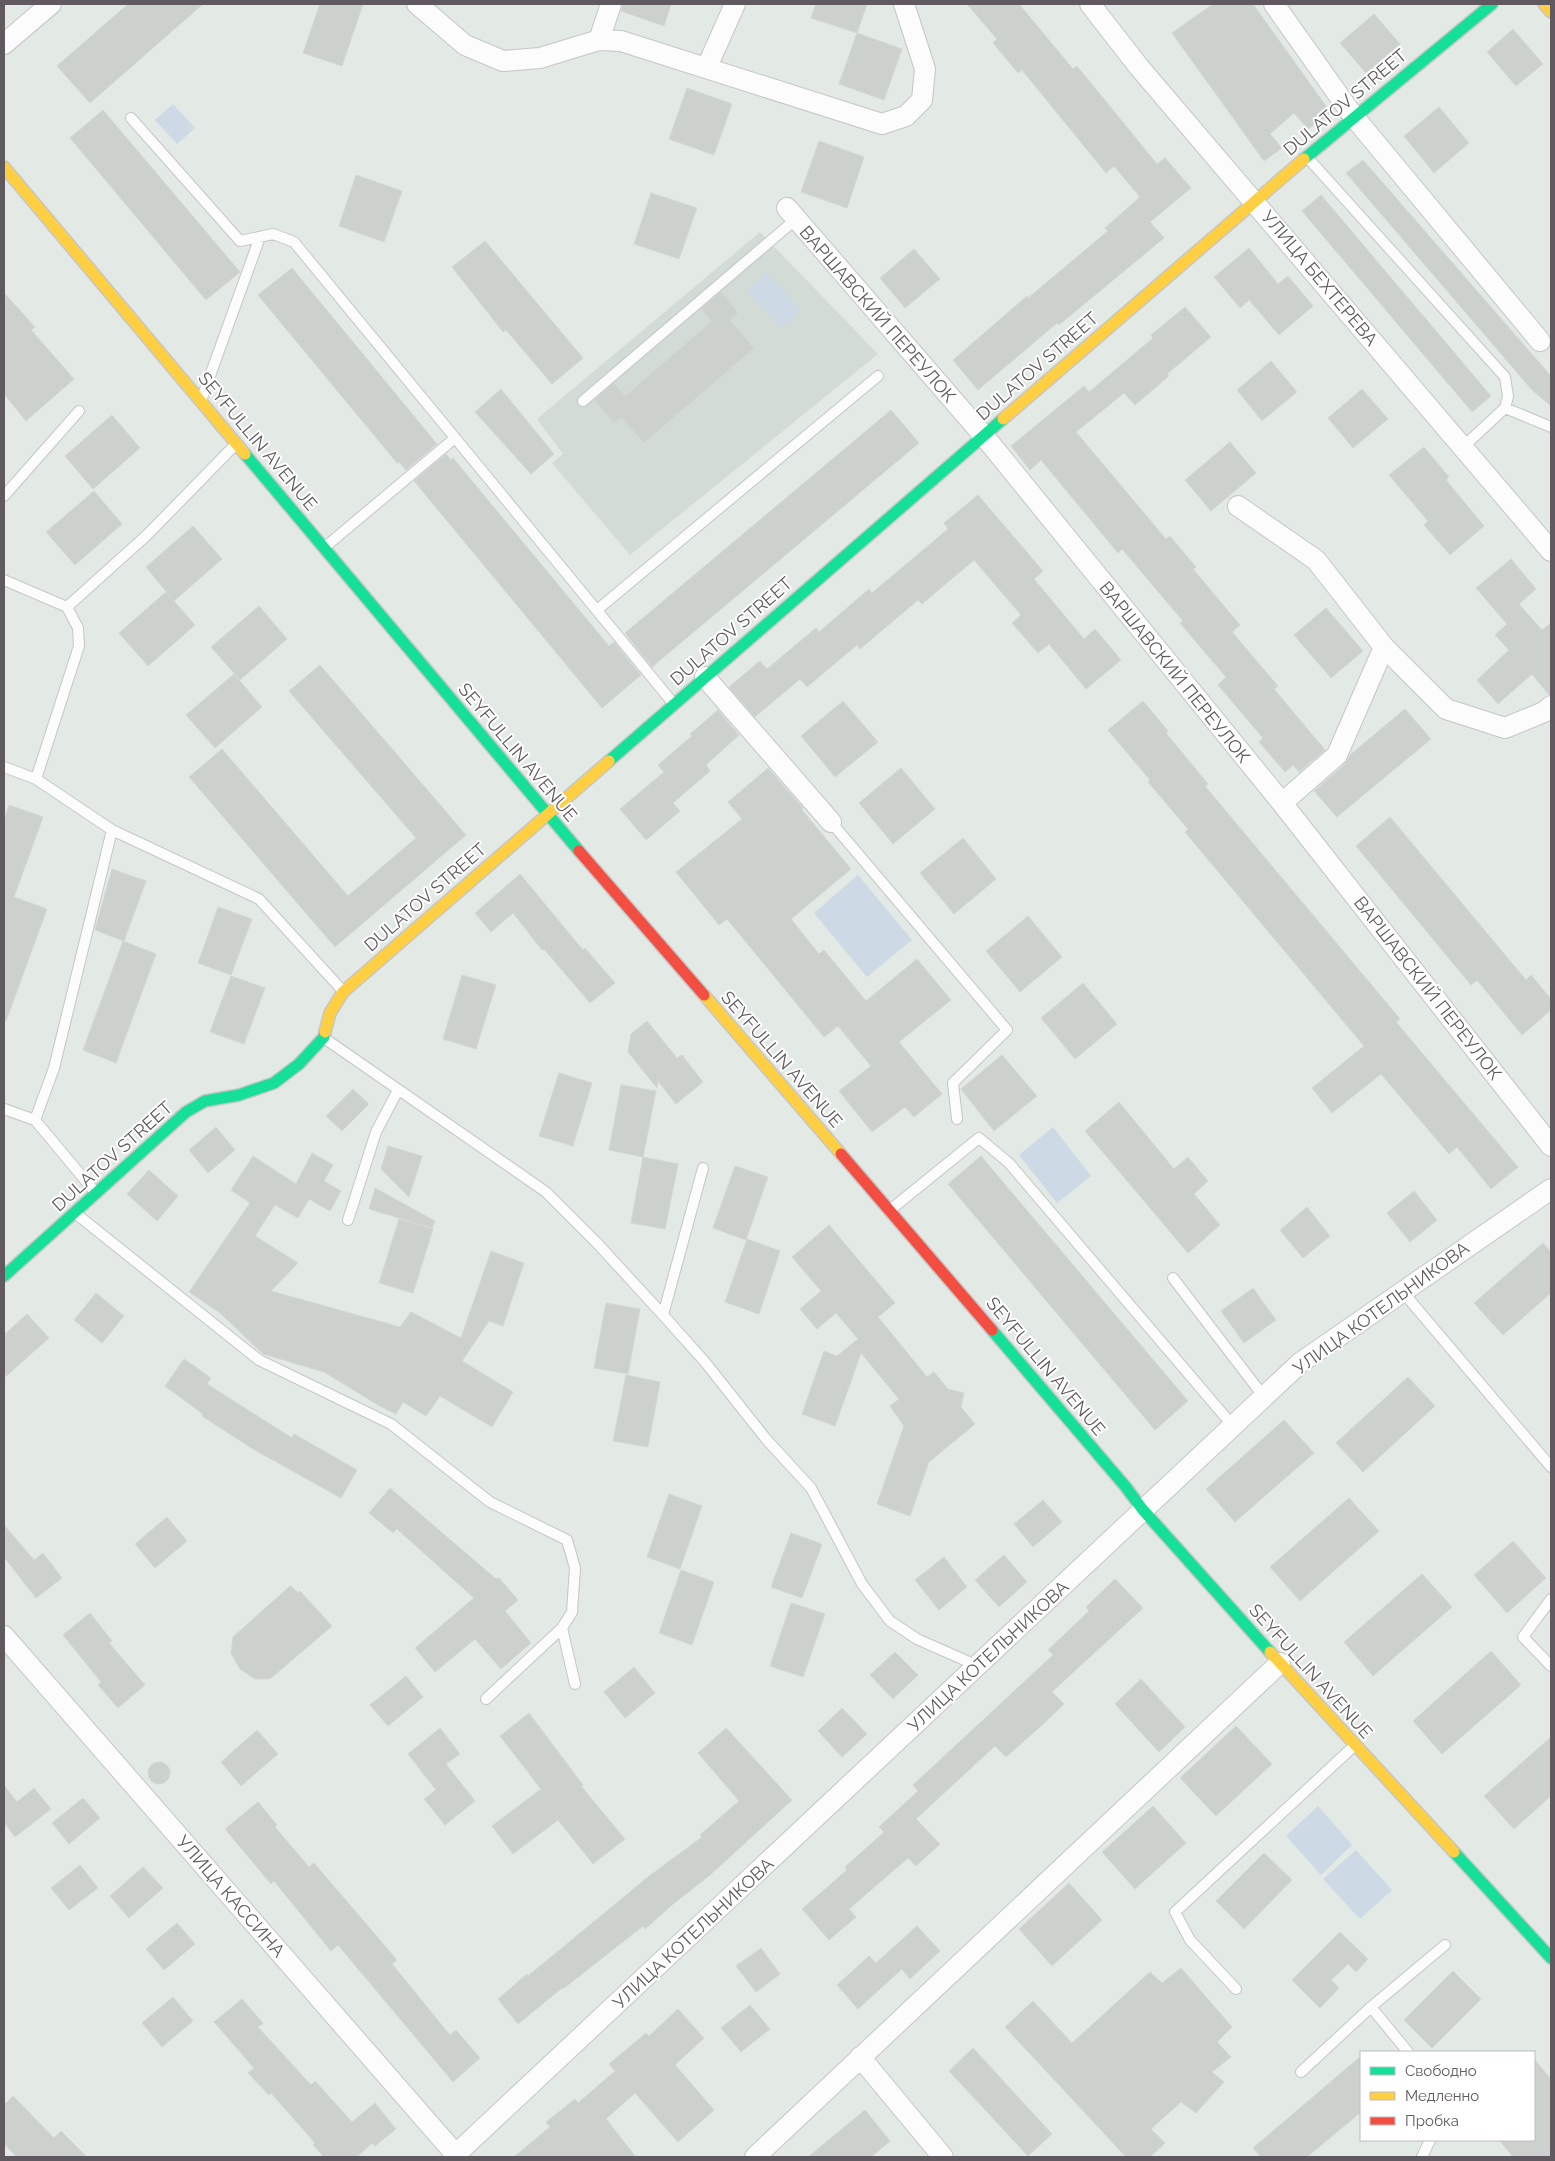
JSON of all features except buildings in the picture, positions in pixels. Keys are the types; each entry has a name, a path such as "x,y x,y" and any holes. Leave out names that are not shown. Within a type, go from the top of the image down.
{"main road":[{"name":"DULATOV STREET","path":"4,1276 186,1112 205,1101 239,1095 274,1083 299,1064 324,1038 330,1013 343,992 1254,201 1492,4"},
{"path":"1544,4 1551,12"},
{"name":"SEYFULLIN AVENUE","path":"4,167 325,547 547,814 890,1210 1125,1486 1143,1510 1280,1663 1551,1958"}],"street":[{"path":"4,44 51,4"},
{"path":"417,4 465,45 503,61 540,58 598,40 621,42 707,67 882,124 906,116 922,100 925,69 904,4"},
{"path":"598,40 611,4"},
{"path":"707,67 735,4"},
{"name":"УЛИЦА БЕХТЕРЕВА","path":"1090,4 1139,67 1551,551"},
{"path":"1274,4 1354,117 1540,341"},
{"name":"ВАРШАВСКИЙ ПЕРЕУЛОК","path":"791,213 984,436 1282,803 1551,1146"},
{"path":"1238,506 1316,560 1384,647 1446,709 1505,728 1544,712 1551,706"},
{"path":"1282,803 1337,755 1384,647"},
{"path":"705,677 832,822"},
{"name":"УЛИЦА КОТЕЛЬНИКОВА","path":"456,2156 1300,1363 1551,1189"},
{"name":"УЛИЦА КАССИНА","path":"4,1636 456,2156"},
{"path":"755,2157 1280,1663"},
{"path":"860,2057 943,2157"}],"lane":[{"path":"131,118 240,241 273,234 294,242 673,704"},
{"path":"1307,157 1505,377 1508,396 1505,408 1463,447"},
{"path":"583,401 791,213"},
{"path":"200,401 260,237"},
{"path":"597,610 878,376"},
{"path":"1505,408 1551,427"},
{"path":"4,496 79,412"},
{"path":"325,547 455,438"},
{"path":"67,607 147,535 237,444"},
{"path":"4,580 67,607 78,628 79,646 36,780"},
{"path":"4,767 36,780 112,830 259,899 343,992"},
{"path":"832,822 1007,1030 953,1083 957,1119"},
{"path":"35,1120 54,1068 112,830"},
{"path":"324,1038 546,1192 596,1242 663,1315 705,1362 766,1439 811,1488 862,1584 890,1621 917,1639 978,1666"},
{"path":"348,1220 376,1132 398,1090"},
{"path":"4,1109 35,1120 96,1193"},
{"path":"890,1210 979,1138 1009,1163 1233,1426"},
{"path":"663,1315 703,1168"},
{"path":"74,1212 259,1360 391,1424 490,1502 567,1540 575,1568 572,1612 562,1628 486,1699"},
{"path":"1173,1278 1264,1397"},
{"path":"1402,1291 1551,1467"},
{"path":"1551,1598 1523,1637 1551,1666"},
{"path":"562,1628 575,1684"},
{"path":"1236,1989 1190,1940 1175,1912 1355,1745"},
{"path":"1301,2072 1371,2007 1445,1945"},
{"path":"1371,2007 1407,2051"},
{"path":"1422,2157 1430,2141"}],"shaded area":[{"path":"173,104 195,128 177,144 155,120"},
{"path":"760,232 878,354 630,555 552,463 563,454 537,419"},
{"path":"766,272 801,310 781,328 747,290"},
{"path":"858,875 912,940 867,977 814,913"},
{"path":"1053,1127 1091,1176 1057,1203 1019,1155"},
{"path":"1318,1806 1352,1845 1321,1875 1286,1836"},
{"path":"1356,1850 1392,1890 1360,1919 1323,1879"}],"traffic: fast":[{"path":"1304,159 1492,4"},
{"path":"609,761 1003,419"},
{"path":"245,454 579,851"},
{"path":"4,1276 186,1112 205,1101 239,1095 274,1083 299,1064 324,1037 325,1032"},
{"path":"992,1330 1125,1486 1143,1510 1270,1652"},
{"path":"1454,1852 1551,1958"}],"traffic: slow":[{"path":"1544,4 1551,12"},
{"path":"1003,419 1304,159"},
{"path":"4,167 245,454"},
{"path":"325,1032 330,1013 343,992 609,761"},
{"path":"704,995 841,1154"},
{"path":"1270,1652 1454,1852"}],"traffic: jam":[{"path":"579,851 704,995"},
{"path":"841,1154 992,1330"}]}
